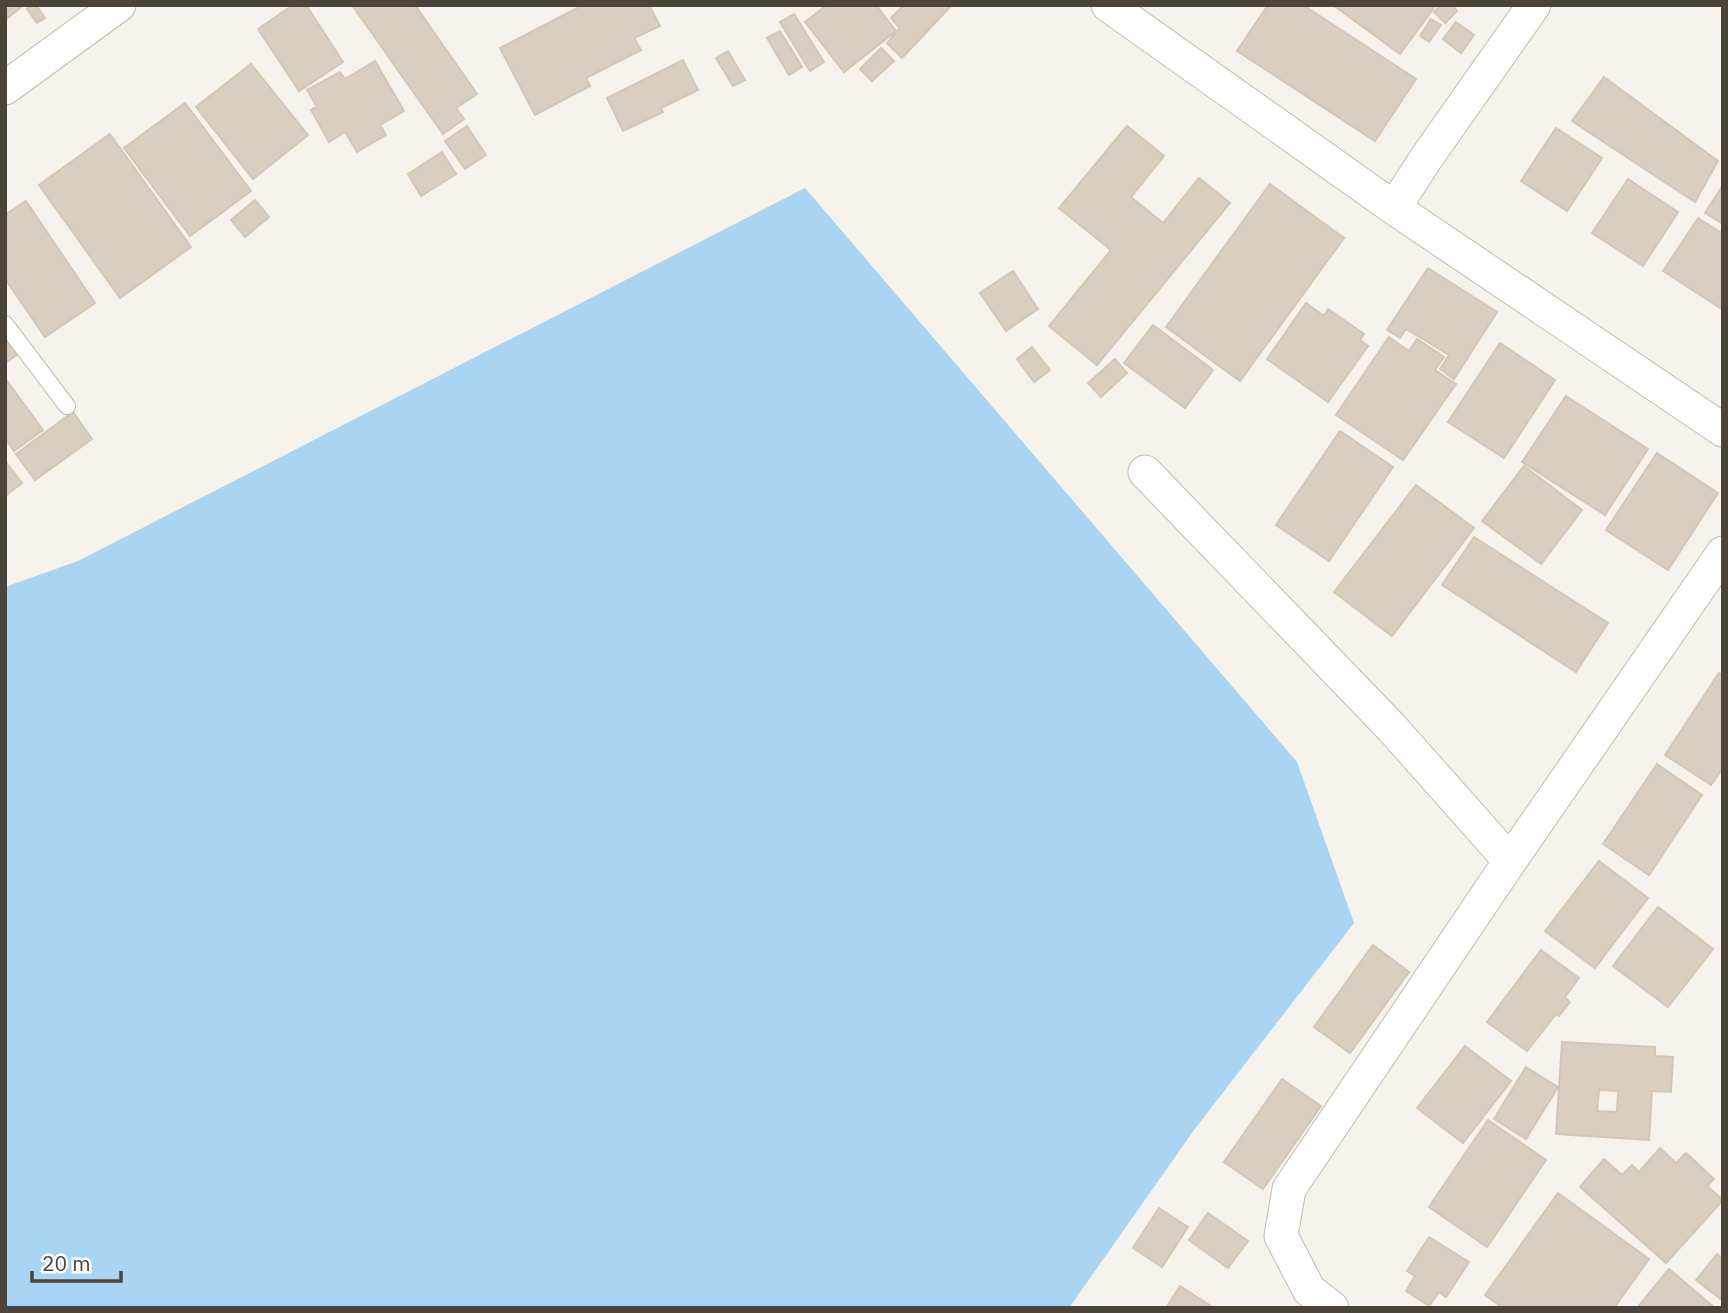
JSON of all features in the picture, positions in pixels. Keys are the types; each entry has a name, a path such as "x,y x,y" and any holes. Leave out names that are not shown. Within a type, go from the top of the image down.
{"street":[{"path":"5,88 119,5"},
{"path":"1108,5 1394,208 1723,430"},
{"path":"1394,208 1534,5"},
{"path":"1145,472 1392,728 1510,861"},
{"path":"1314,1302 1281,1236 1289,1189 1510,861 1723,554"}],"lane":[{"path":"5,324 67,407"}],"water":[{"path":"805,188 1297,762 1354,923 1194,1130 1069,1308 5,1308 5,587 78,561"}],"building":[{"path":"5,5 24,5 5,20"},
{"path":"36,5 45,18 37,23 27,9"},
{"path":"293,5 306,5 343,62 299,91 258,29"},
{"path":"352,5 415,5 477,94 456,108 464,119 443,134"},
{"path":"583,5 649,5 660,26 634,38 641,50 586,78 590,86 535,115 500,48"},
{"path":"827,5 876,5 896,31 844,72 805,22"},
{"path":"904,5 952,5 902,58 887,43 900,28 891,18"},
{"path":"1268,5 1303,5 1416,79 1375,141 1237,51"},
{"path":"1333,5 1436,5 1400,54"},
{"path":"1441,5 1452,5 1457,11 1445,23 1434,12"},
{"path":"794,14 824,62 810,71 780,22"},
{"path":"1431,19 1441,25 1429,42 1420,36"},
{"path":"1456,22 1474,35 1461,53 1443,39"},
{"path":"780,31 802,67 789,75 767,38"},
{"path":"881,48 894,61 872,81 860,69"},
{"path":"728,51 745,80 733,86 716,58"},
{"path":"683,60 698,90 661,108 663,112 623,131 607,98"},
{"path":"375,61 404,111 380,125 386,135 357,152 345,132 329,142 311,110 317,107 307,90 340,72 345,79"},
{"path":"251,64 308,135 253,179 196,107"},
{"path":"1604,77 1718,161 1695,202 1572,121"},
{"path":"185,103 251,191 190,236 124,148"},
{"path":"467,126 486,155 465,169 445,141"},
{"path":"1127,126 1164,156 1131,197 1163,223 1199,178 1230,203 1097,365 1049,326 1111,250 1059,208"},
{"path":"1556,128 1602,158 1567,211 1521,181"},
{"path":"110,134 191,247 120,298 39,185"},
{"path":"442,152 456,174 421,196 408,174"},
{"path":"1628,179 1678,212 1643,266 1592,233"},
{"path":"1270,184 1344,238 1240,381 1166,327"},
{"path":"1723,185 1723,224 1705,213"},
{"path":"255,200 269,217 245,237 231,220"},
{"path":"26,201 95,303 45,337 5,279 5,215"},
{"path":"1698,218 1723,234 1723,304 1720,308 1663,271"},
{"path":"1428,268 1497,312 1454,379 1440,369 1449,355 1406,329 1400,338 1387,330"},
{"path":"1013,271 1038,309 1006,331 980,293"},
{"path":"1306,303 1324,316 1328,309 1364,334 1360,340 1368,346 1328,402 1267,359"},
{"path":"1153,325 1213,370 1185,408 1124,363"},
{"path":"1389,337 1409,351 1417,339 1444,357 1435,370 1456,384 1403,460 1336,415"},
{"path":"5,339 17,355 5,363"},
{"path":"1500,343 1555,380 1504,458 1448,422"},
{"path":"1032,347 1050,370 1034,382 1017,359"},
{"path":"1115,359 1127,373 1101,397 1088,383"},
{"path":"5,378 43,430 14,451 5,438"},
{"path":"1566,396 1648,449 1605,515 1522,462"},
{"path":"73,412 92,439 35,480 16,454"},
{"path":"1340,431 1393,467 1329,561 1276,525"},
{"path":"1657,453 1718,493 1668,570 1606,530"},
{"path":"5,461 22,483 5,496"},
{"path":"1524,466 1582,510 1541,564 1482,521"},
{"path":"1416,485 1474,528 1392,636 1334,592"},
{"path":"1474,537 1608,623 1576,672 1442,585"},
{"path":"1719,673 1723,676 1723,768 1711,785 1665,755"},
{"path":"1657,764 1702,795 1649,875 1603,844"},
{"path":"1599,861 1648,898 1595,968 1545,931"},
{"path":"1658,907 1713,949 1668,1007 1613,966"},
{"path":"1373,945 1409,972 1350,1053 1314,1027"},
{"path":"1541,950 1579,978 1565,997 1570,1002 1559,1016 1556,1014 1527,1051 1487,1022"},
{"path":"1562,1042 1655,1047 1655,1056 1673,1057 1671,1092 1652,1091 1649,1140 1556,1134","holes":["1599,1090 1618,1091 1617,1112 1597,1111"]},
{"path":"1465,1046 1511,1081 1463,1143 1417,1108"},
{"path":"1526,1067 1558,1087 1526,1139 1494,1119"},
{"path":"1282,1079 1321,1106 1263,1189 1224,1162"},
{"path":"1488,1120 1546,1160 1487,1247 1429,1207"},
{"path":"1660,1148 1676,1163 1686,1153 1714,1179 1707,1186 1723,1200 1666,1263 1580,1187 1604,1159 1622,1175 1632,1165 1639,1172"},
{"path":"1558,1193 1649,1259 1614,1308 1503,1308 1485,1295"},
{"path":"1159,1208 1188,1227 1162,1267 1133,1248"},
{"path":"1208,1213 1248,1241 1228,1268 1189,1240"},
{"path":"1429,1237 1469,1262 1446,1297 1439,1292 1429,1306 1406,1291 1415,1276 1407,1271"},
{"path":"1717,1254 1723,1259 1723,1301 1696,1280"},
{"path":"1669,1269 1715,1308 1637,1308"},
{"path":"1180,1286 1214,1308 1166,1308"}]}
